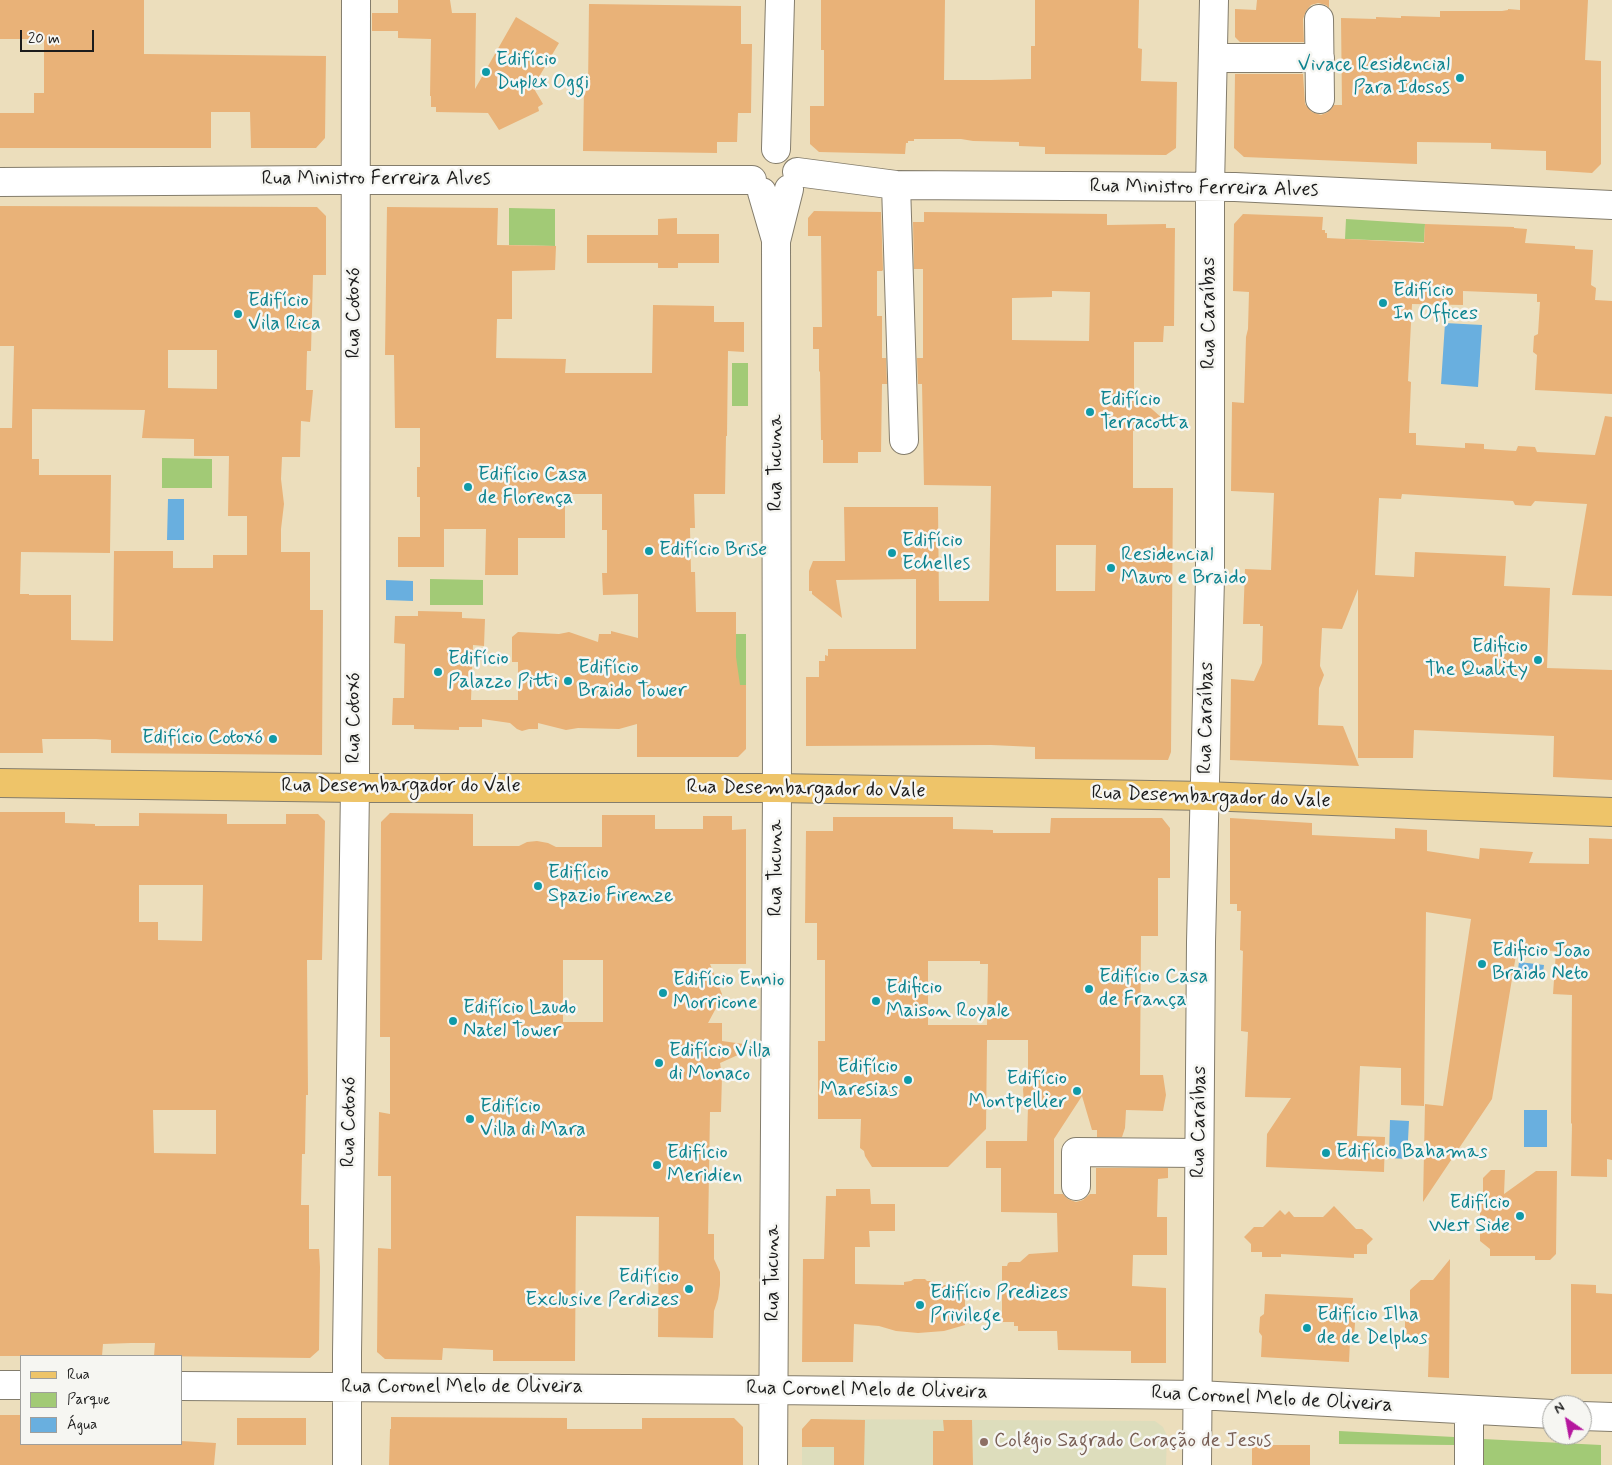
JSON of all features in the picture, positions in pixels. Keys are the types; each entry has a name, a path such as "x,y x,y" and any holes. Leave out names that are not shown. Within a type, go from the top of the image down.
{"main road":[{"name":"Rua Desembargador do Vale","path":"0,783 355,788 777,788 1205,796 1612,812"}],"street":[{"name":"Rua Cotoxó","path":"347,1465 348,1387 346,1353 355,788 356,0"},
{"path":"776,149 780,0"},
{"name":"Rua Caraíbas","path":"1197,1465 1201,942 1210,578 1210,187 1214,0"},
{"path":"1319,19 1320,99"},
{"path":"1213,58 1320,58"},
{"path":"776,149 783,151 790,155 795,163 793,181 781,194 771,195 757,186 751,172 752,165 761,153 776,149"},
{"name":"Rua Ministro Ferreira Alves","path":"0,182 355,180 757,186"},
{"name":"Rua Ministro Ferreira Alves","path":"793,181 896,186 1235,187 1612,205"},
{"name":"Rua Tucuna","path":"773,1465 777,788 776,241 793,181"},
{"name":"Rua Tucuna","path":"757,186 776,241"},
{"path":"896,186 904,440"},
{"path":"1076,1186 1076,1152 1199,1152"},
{"path":"0,1385 20,1385"},
{"name":"Rua Coronel Melo de Oliveira","path":"182,1386 1198,1394 1542,1414"},
{"path":"1469,1410 1469,1465"},
{"path":"1592,1416 1612,1417"}],"shaded area":[{"name":"Colégio Sagrado Coração de Jesus","path":"811,1419 1155,1421 1163,1427 1167,1436 1166,1465 802,1465 802,1429"}],"green space":[{"path":"509,208 555,209 555,246 509,245"},
{"path":"1346,219 1425,224 1424,242 1345,239"},
{"path":"732,363 748,363 748,406 732,406"},
{"path":"162,458 212,459 212,488 162,488"},
{"path":"430,579 483,580 483,605 430,605"},
{"path":"736,634 746,634 746,685 734,685"},
{"path":"1339,1431 1454,1437 1454,1445 1339,1444"},
{"path":"1483,1439 1542,1442 1542,1445 1601,1445 1601,1465 1483,1465"}],"water":[{"path":"1445,323 1482,325 1478,387 1441,384"},
{"path":"168,499 184,499 184,540 167,540"},
{"path":"386,580 413,581 413,601 386,600"},
{"path":"1519,962 1544,965 1542,980 1517,977"},
{"path":"1524,1110 1547,1110 1547,1147 1524,1147"},
{"path":"1390,1120 1409,1121 1407,1159 1389,1158"}],"building":[{"path":"0,0 144,0 144,54 326,56 325,138 316,148 251,148 250,112 211,112 211,148 0,148 0,113 34,113 34,93 44,93 44,39 0,39"},
{"name":"Edifício Duplex Oggi","path":"398,0 450,0 452,13 476,13 475,89 516,17 559,43 533,87 543,104 538,107 539,111 499,130 488,113 436,112 436,107 431,107 430,96 431,39 398,38 398,31 372,31 372,13 398,13"},
{"path":"821,0 945,0 944,80 991,80 1031,79 1031,46 1035,46 1035,0 1139,0 1138,48 1142,49 1141,81 1177,82 1176,148 1166,155 1045,154 1045,147 1019,146 1019,142 914,139 914,141 906,143 905,154 819,152 810,144 810,106 824,106 824,50 821,50"},
{"path":"1257,0 1329,0 1329,8 1318,3 1311,5 1306,11 1303,19 1304,42 1240,42 1235,37 1235,9 1256,10"},
{"path":"1520,0 1588,0 1585,60 1601,61 1601,164 1592,173 1546,170 1546,151 1491,149 1491,143 1417,142 1417,164 1244,157 1234,148 1235,74 1303,74 1305,104 1312,112 1321,115 1328,112 1334,105 1342,105 1341,18 1440,17 1440,11 1520,10"},
{"path":"589,4 741,6 741,44 752,44 751,113 738,113 737,142 717,142 717,153 583,151 584,88 588,88"},
{"path":"0,206 317,207 326,216 326,275 313,275 311,351 307,351 306,390 313,390 310,422 301,421 300,457 282,457 281,479 284,504 281,552 310,552 310,610 323,610 322,755 111,753 111,740 96,739 42,739 43,753 0,753 0,428 12,428 14,346 0,346","holes":["168,350 217,350 217,389 168,388","32,409 145,410 142,438 194,439 194,456 229,456 228,516 247,516 247,555 213,555 213,568 173,568 173,551 114,551 113,641 71,640 71,595 20,594 21,552 110,553 111,475 39,475 39,459 32,459"]},
{"path":"387,207 498,208 497,245 556,246 555,270 512,271 512,319 497,319 496,358 566,359 565,373 652,373 653,305 714,306 714,322 744,322 744,352 728,351 725,494 694,494 695,528 690,528 691,572 695,572 696,612 736,612 736,657 740,685 746,685 746,749 738,757 637,757 637,724 619,729 578,728 566,730 538,723 538,729 522,731 510,723 482,719 482,727 459,727 459,730 414,729 414,725 392,725 393,698 404,698 405,644 394,643 395,616 418,616 418,611 462,612 462,618 485,619 484,646 473,645 471,700 518,700 518,662 512,662 512,637 518,632 559,634 569,632 598,642 599,634 611,634 611,631 638,638 638,594 603,595 602,573 607,573 607,530 602,530 602,494 565,494 565,538 518,538 518,575 485,575 486,529 444,529 444,567 398,567 398,537 420,537 420,497 417,497 417,467 420,467 420,428 395,428 394,355 385,355"},
{"path":"814,211 881,212 883,270 877,271 877,316 882,316 882,358 886,358 887,384 882,384 881,452 858,452 858,463 823,463 819,349 813,349 813,327 822,327 821,236 808,236 808,218"},
{"path":"924,212 1107,214 1107,225 1166,224 1166,228 1175,228 1174,326 1164,326 1163,342 1134,342 1134,393 1163,419 1138,419 1138,429 1133,431 1133,488 1173,488 1171,752 1168,760 1035,759 1035,747 991,745 806,746 806,677 819,677 819,661 825,661 825,655 828,656 828,649 916,649 916,579 836,580 842,618 812,594 812,591 809,591 809,571 813,561 845,561 844,507 938,507 939,601 989,601 991,486 924,485 922,384 918,384 917,358 923,358 923,269 914,269 913,222 924,222","holes":["1052,291 1090,292 1089,341 1012,340 1012,298 1052,297","1056,545 1096,545 1095,591 1056,591"]},
{"path":"1243,214 1323,217 1322,230 1325,230 1325,233 1327,233 1327,238 1424,243 1425,224 1514,227 1527,229 1525,243 1575,246 1575,249 1593,250 1591,285 1596,288 1595,300 1612,301 1612,394 1535,390 1537,355 1533,352 1534,336 1538,334 1540,302 1537,302 1537,294 1463,291 1463,305 1412,304 1408,381 1411,382 1409,433 1416,433 1416,445 1465,448 1465,443 1484,444 1484,449 1516,451 1518,446 1535,447 1537,452 1595,455 1605,416 1612,417 1612,596 1572,595 1587,504 1535,501 1531,506 1515,505 1513,501 1402,494 1401,499 1379,498 1375,575 1414,577 1415,552 1506,556 1504,586 1550,588 1547,668 1612,670 1612,780 1553,777 1554,736 1414,730 1413,758 1358,758 1358,589 1342,629 1322,628 1320,666 1324,675 1319,688 1318,725 1343,726 1359,766 1230,760 1231,679 1254,681 1262,663 1263,626 1260,626 1260,624 1243,624 1245,569 1271,570 1274,493 1231,491 1232,402 1244,403 1246,337 1248,329 1249,292 1233,291 1234,224"},
{"path":"677,218 677,234 719,234 719,263 678,263 678,268 658,268 658,263 587,263 587,235 658,235 658,219"},
{"path":"0,812 65,812 65,823 95,824 95,826 139,826 139,813 227,814 227,824 286,824 286,814 318,814 325,821 322,960 307,960 308,1095 306,1095 305,1154 302,1154 301,1205 309,1205 309,1249 319,1249 319,1350 310,1358 182,1356 154,1355 155,1343 131,1343 103,1344 102,1355 0,1356","holes":["139,885 203,885 202,941 158,940 158,922 139,922","153,1110 216,1110 216,1154 154,1153"]},
{"path":"390,813 473,814 473,846 519,846 527,842 537,841 556,847 602,847 602,815 655,815 655,829 703,829 703,816 732,816 732,830 746,829 746,964 710,964 722,997 708,1023 722,1023 722,1041 758,1046 720,1063 722,1076 721,1112 710,1112 708,1234 714,1234 714,1259 720,1272 718,1299 714,1311 713,1338 658,1337 659,1217 576,1216 575,1361 493,1361 493,1350 443,1348 442,1360 385,1359 377,1352 378,1248 391,1249 391,1176 378,1176 379,1112 390,1114 390,1037 380,1037 381,822","holes":["563,960 603,960 603,1022 563,1022"]},
{"path":"833,817 953,817 953,829 993,830 993,833 1050,833 1051,818 1162,818 1170,828 1170,878 1158,878 1158,936 1141,936 1140,1075 1163,1075 1166,1095 1163,1111 1126,1110 1125,1128 1122,1137 1097,1137 1097,1130 1092,1130 1082,1096 1054,1139 1054,1194 1063,1194 1068,1199 1076,1202 1083,1200 1090,1194 1096,1194 1096,1168 1168,1168 1168,1178 1158,1179 1157,1217 1167,1217 1167,1255 1133,1255 1132,1286 1166,1288 1166,1363 1131,1363 1131,1351 1058,1350 1057,1331 1018,1331 1018,1326 1014,1326 1014,1322 1002,1322 1002,1266 1007,1266 1010,1262 1020,1262 1029,1254 1058,1252 1057,1213 1001,1212 1001,1168 986,1168 986,1141 1027,1141 1028,1107 1024,1105 1023,1089 1028,1071 1028,1040 987,1040 986,1129 948,1167 872,1167 864,1151 860,1148 861,1119 818,1119 818,1041 825,1041 825,960 817,960 817,923 805,923 806,831 833,831","holes":["928,961 980,961 980,964 988,964 987,1025 928,1025"]},
{"path":"1230,818 1312,823 1312,835 1395,839 1395,828 1427,830 1427,851 1479,859 1480,848 1533,852 1529,863 1589,864 1589,838 1612,839 1612,1160 1607,1159 1607,1177 1571,1176 1572,995 1553,994 1556,951 1517,949 1492,1099 1423,1202 1425,1104 1443,1106 1471,919 1426,912 1424,1106 1401,1105 1401,1068 1360,1066 1357,1136 1385,1137 1384,1172 1266,1167 1267,1134 1291,1098 1245,1097 1248,1032 1241,1031 1243,951 1240,950 1241,911 1237,911 1237,904 1230,904"},
{"name":"Edifício West Side","path":"1491,1170 1505,1170 1504,1194 1536,1171 1557,1171 1556,1254 1550,1260 1535,1260 1535,1256 1490,1256 1490,1249 1480,1241 1480,1193 1483,1193 1483,1178"},
{"path":"836,1189 870,1189 871,1204 895,1204 895,1231 869,1231 870,1247 855,1247 855,1284 904,1285 904,1282 914,1279 925,1279 941,1285 965,1285 965,1325 944,1331 918,1333 896,1331 879,1326 854,1324 853,1362 802,1362 803,1259 824,1259 826,1196 836,1196"},
{"path":"1334,1206 1356,1229 1362,1229 1373,1239 1367,1245 1367,1254 1354,1254 1354,1258 1281,1254 1281,1257 1262,1257 1262,1252 1251,1252 1251,1244 1244,1237 1254,1227 1263,1227 1280,1210 1285,1215 1289,1211 1294,1217 1323,1217"},
{"path":"1450,1259 1449,1378 1428,1377 1429,1344 1405,1342 1405,1311 1410,1311 1410,1290 1421,1280 1433,1280"},
{"path":"1571,1284 1596,1285 1596,1293 1612,1294 1612,1374 1571,1374"},
{"name":"Edifício Ilha de de Delphos","path":"1265,1294 1353,1298 1352,1319 1355,1323 1354,1338 1350,1341 1349,1362 1261,1357 1262,1336 1259,1332 1260,1317 1264,1314"},
{"path":"0,1415 20,1415 20,1445 182,1445 182,1441 216,1443 214,1465 0,1465"},
{"path":"391,1417 567,1418 567,1429 642,1429 642,1418 734,1418 743,1427 743,1465 389,1465"},
{"path":"237,1418 306,1418 306,1445 237,1445"},
{"path":"811,1419 865,1420 864,1465 834,1465 834,1447 802,1447 802,1429"},
{"path":"943,1420 972,1420 973,1465 933,1465 933,1431 944,1431"},
{"path":"1252,1445 1310,1445 1310,1465 1252,1465"}],"place":[{"name":"Edifício Duplex Oggi","path":"486,72"},
{"name":"Vivace Residencial Para Idosos","path":"1460,78"},
{"name":"Edifício In Offices","path":"1383,303"},
{"name":"Edifício Vila Rica","path":"238,314"},
{"name":"Edifício Terracotta","path":"1090,412"},
{"name":"Edifício Casa de Florença","path":"468,487"},
{"name":"Edifício Brise","path":"649,551"},
{"name":"Edifício Echelles","path":"892,553"},
{"name":"Residencial Mauro e Braido","path":"1111,568"},
{"name":"Edificio The Quality","path":"1538,660"},
{"name":"Edifício Palazzo Pitti","path":"438,672"},
{"name":"Edifício Braido Tower","path":"568,681"},
{"name":"Edifício Cotoxó","path":"273,739"},
{"name":"Edifício Spazio Firenze","path":"538,886"},
{"name":"Edificio Joao Braido Neto","path":"1482,964"},
{"name":"Edifício Casa de França","path":"1089,989"},
{"name":"Edifício Ennio Morricone","path":"663,993"},
{"name":"Edificio Maison Royale","path":"876,1001"},
{"name":"Edifício Laudo Natel Tower","path":"453,1021"},
{"name":"Edifício Villa di Monaco","path":"659,1063"},
{"name":"Edifício Maresias","path":"908,1080"},
{"name":"Edifício Montpellier","path":"1077,1091"},
{"name":"Edifício Villa di Mara","path":"470,1119"},
{"name":"Edifício Bahamas","path":"1326,1153"},
{"name":"Edifício Meridien","path":"657,1165"},
{"name":"Edifício West Side","path":"1520,1216"},
{"name":"Edifício Exclusive Perdizes","path":"689,1289"},
{"name":"Edifício Predizes Privilege","path":"920,1305"},
{"name":"Edifício Ilha de de Delphos","path":"1307,1328"},
{"name":"Colégio Sagrado Coração de Jesus","path":"984,1442"}]}
